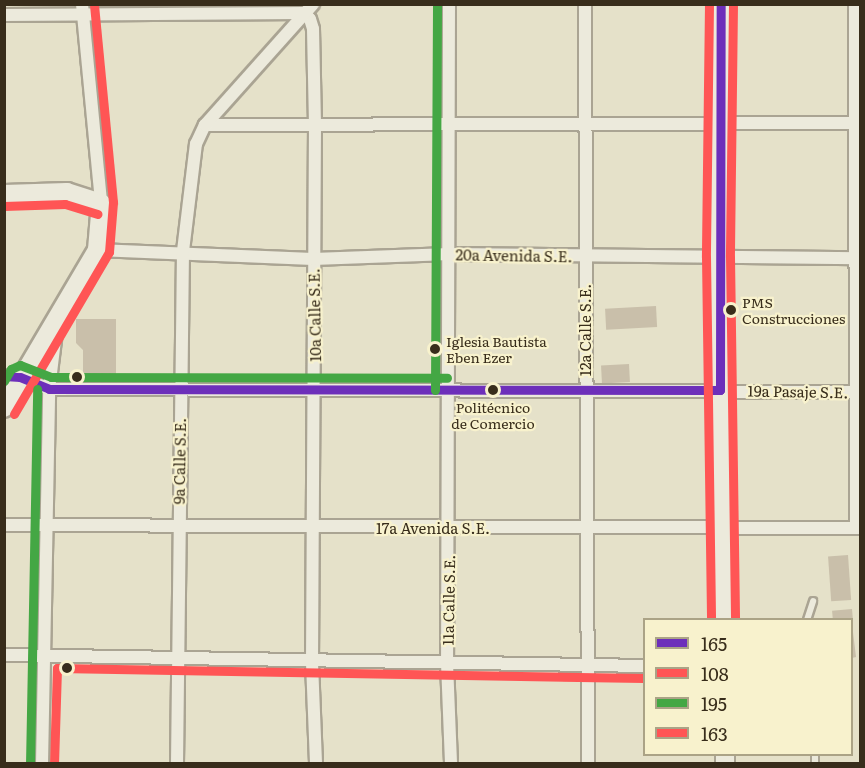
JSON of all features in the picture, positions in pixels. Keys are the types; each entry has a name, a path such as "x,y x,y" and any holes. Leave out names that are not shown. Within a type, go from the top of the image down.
{"street":[{"name":"11a Calle S.E.","path":"449,4 447,663 451,764"},
{"name":"12a Calle S.E.","path":"585,4 588,764"},
{"path":"721,4 718,257 723,618"},
{"path":"855,4 858,123 858,527"},
{"path":"4,408 12,376 59,311 97,250 101,203 82,8"},
{"path":"4,15 82,8 308,9"},
{"path":"205,126 308,9"},
{"name":"10a Calle S.E.","path":"308,9 313,28 315,125 312,663 316,764"},
{"path":"205,126 450,122 858,123"},
{"name":"9a Calle S.E.","path":"177,764 176,658 183,251 196,144 205,126"},
{"path":"4,194 67,192 101,203"},
{"name":"20a Avenida S.E.","path":"97,250 183,251 313,259 450,254 858,258"},
{"path":"42,764 49,389 59,311"},
{"path":"12,376 49,389"},
{"name":"19a Pasaje S.E.","path":"49,389 315,392 447,390 858,392"},
{"name":"17a Avenida S.E.","path":"4,525 314,529 858,527"},
{"path":"4,655 312,663 643,666"}],"lane":[{"path":"808,618 813,601"}],"building":[{"path":"656,306 657,327 606,330 605,309"},
{"path":"76,319 116,319 116,378 83,378 83,350 76,343"},
{"path":"629,364 630,382 602,383 601,365"},
{"path":"848,555 851,600 831,601 828,556"},
{"path":"852,609 853,618 833,618 832,611"},
{"path":"853,632 856,657 853,658"}],"transit line":[{"name":"108","path":"14,414 109,252 113,202 94,4"},
{"name":"195","path":"435,390 437,4"},
{"name":"108","path":"709,4 706,257 711,618"},
{"name":"165","path":"720,390 721,4"},
{"name":"163","path":"733,4 730,257 735,618"},
{"name":"108","path":"4,206 65,204 97,214"},
{"name":"195","path":"4,381 11,369 20,365 51,377 447,378"},
{"name":"165","path":"4,376 20,377 49,389 720,390"},
{"name":"195","path":"30,764 37,389"},
{"name":"108","path":"54,764 57,668 643,678"}],"place":[{"name":"PMS Construcciones","path":"731,310"},
{"name":"Iglesia Bautista Eben Ezer","path":"435,349"},
{"name":"Politécnico de Comercio","path":"493,390"}]}
